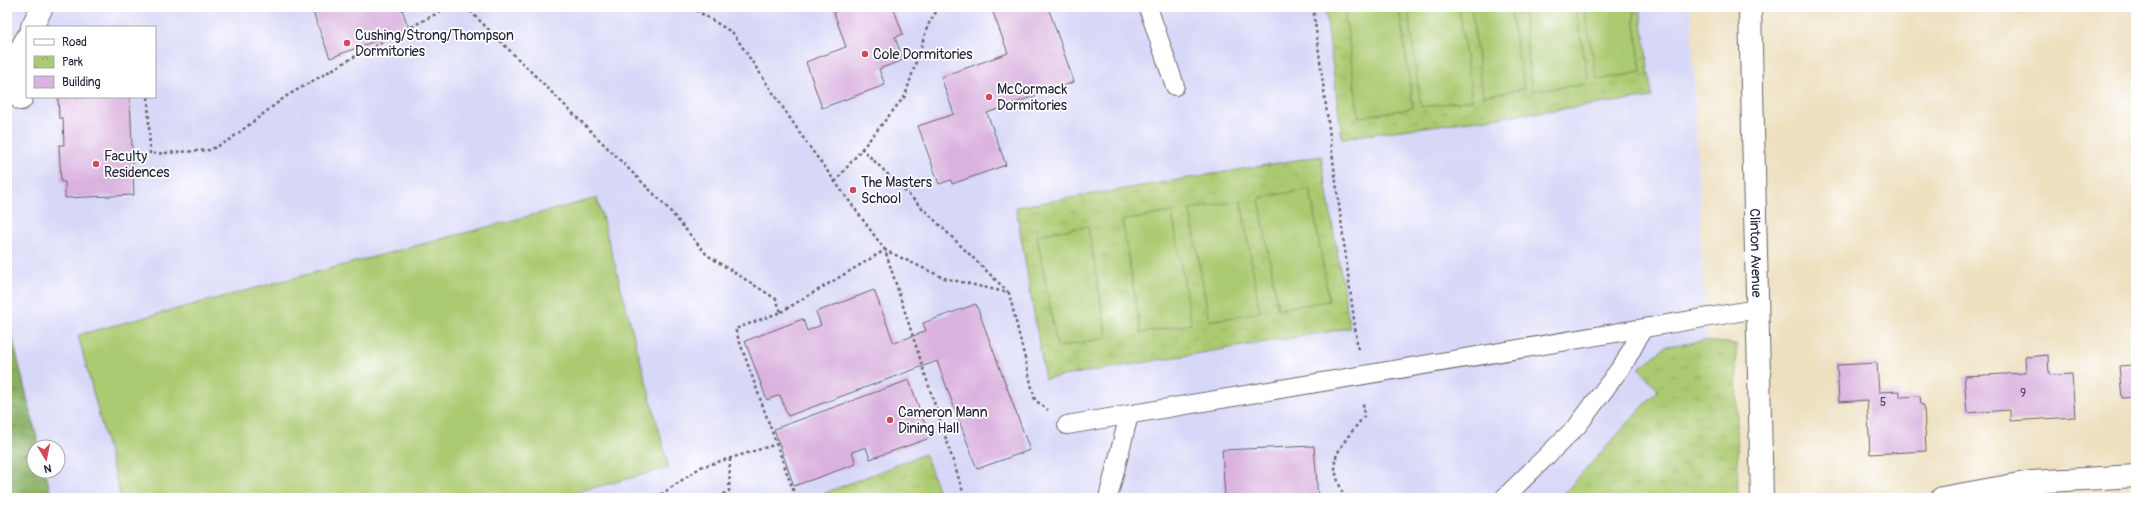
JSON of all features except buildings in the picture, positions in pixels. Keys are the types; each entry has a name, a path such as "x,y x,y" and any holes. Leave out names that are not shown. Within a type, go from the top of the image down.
{"street":[{"path":"32,26 42,7"},
{"name":"Clinton Avenue","path":"1750,7 1762,498"},
{"path":"21,99 22,47 26,40"},
{"path":"1942,498 2031,482 2136,476"}],"lane":[{"path":"1148,7 1175,86"},
{"path":"1067,425 1757,310"},
{"path":"1504,498 1578,425 1625,362 1642,330"},
{"path":"1108,498 1129,415"}],"path":[{"path":"148,98 150,154 210,150 228,141 285,97 354,57 449,7"},
{"path":"466,7 666,206 707,255 776,299 781,312"},
{"path":"691,7 733,33 806,142 885,250 964,498"},
{"path":"835,182 861,148 905,96 928,25 939,7"},
{"path":"1312,7 1361,376 1364,416 1347,439 1335,460 1337,479 1345,498"},
{"path":"861,148 1009,293 1035,400 1067,425"},
{"path":"796,498 735,329 781,312 885,250"},
{"path":"885,250 944,278 1009,293"},
{"path":"656,498 701,467 777,444"},
{"path":"718,498 729,491 730,458"}],"shaded area":[{"name":"The Masters School","path":"7,7 1691,7 1703,284 1717,498 52,498 47,479 66,479 66,439 37,439 7,315"}],"green space":[{"path":"1325,7 1640,7 1652,97 1342,138"},
{"path":"1344,7 1399,7 1413,108 1359,117"},
{"path":"1408,7 1459,7 1472,100 1421,107"},
{"path":"1471,7 1510,7 1524,89 1483,96"},
{"path":"1523,7 1575,7 1589,84 1532,91"},
{"path":"1584,7 1633,7 1641,72 1597,80"},
{"path":"1321,156 1350,328 1045,379 1016,207"},
{"path":"1310,189 1329,301 1278,309 1259,198"},
{"path":"597,198 669,468 554,498 121,498 78,335"},
{"path":"1241,201 1260,312 1209,321 1190,209"},
{"path":"1172,212 1191,324 1141,333 1122,221"},
{"path":"1088,226 1107,338 1057,347 1037,235"},
{"path":"7,315 37,439 26,439 26,479 47,479 52,498 7,498"},
{"path":"1705,341 1736,344 1738,498 1560,498 1658,390 1639,368 1667,346"},
{"path":"925,454 941,498 812,498"}],"place":[{"name":"Cushing/Strong/Thompson Dormitories","path":"347,43"},
{"name":"Cole Dormitories","path":"865,54"},
{"name":"McCormack Dormitories","path":"989,97"},
{"name":"Faculty Residences","path":"96,164"},
{"name":"The Masters School","path":"853,190"},
{"name":"Cameron Mann Dining Hall","path":"890,420"}]}
